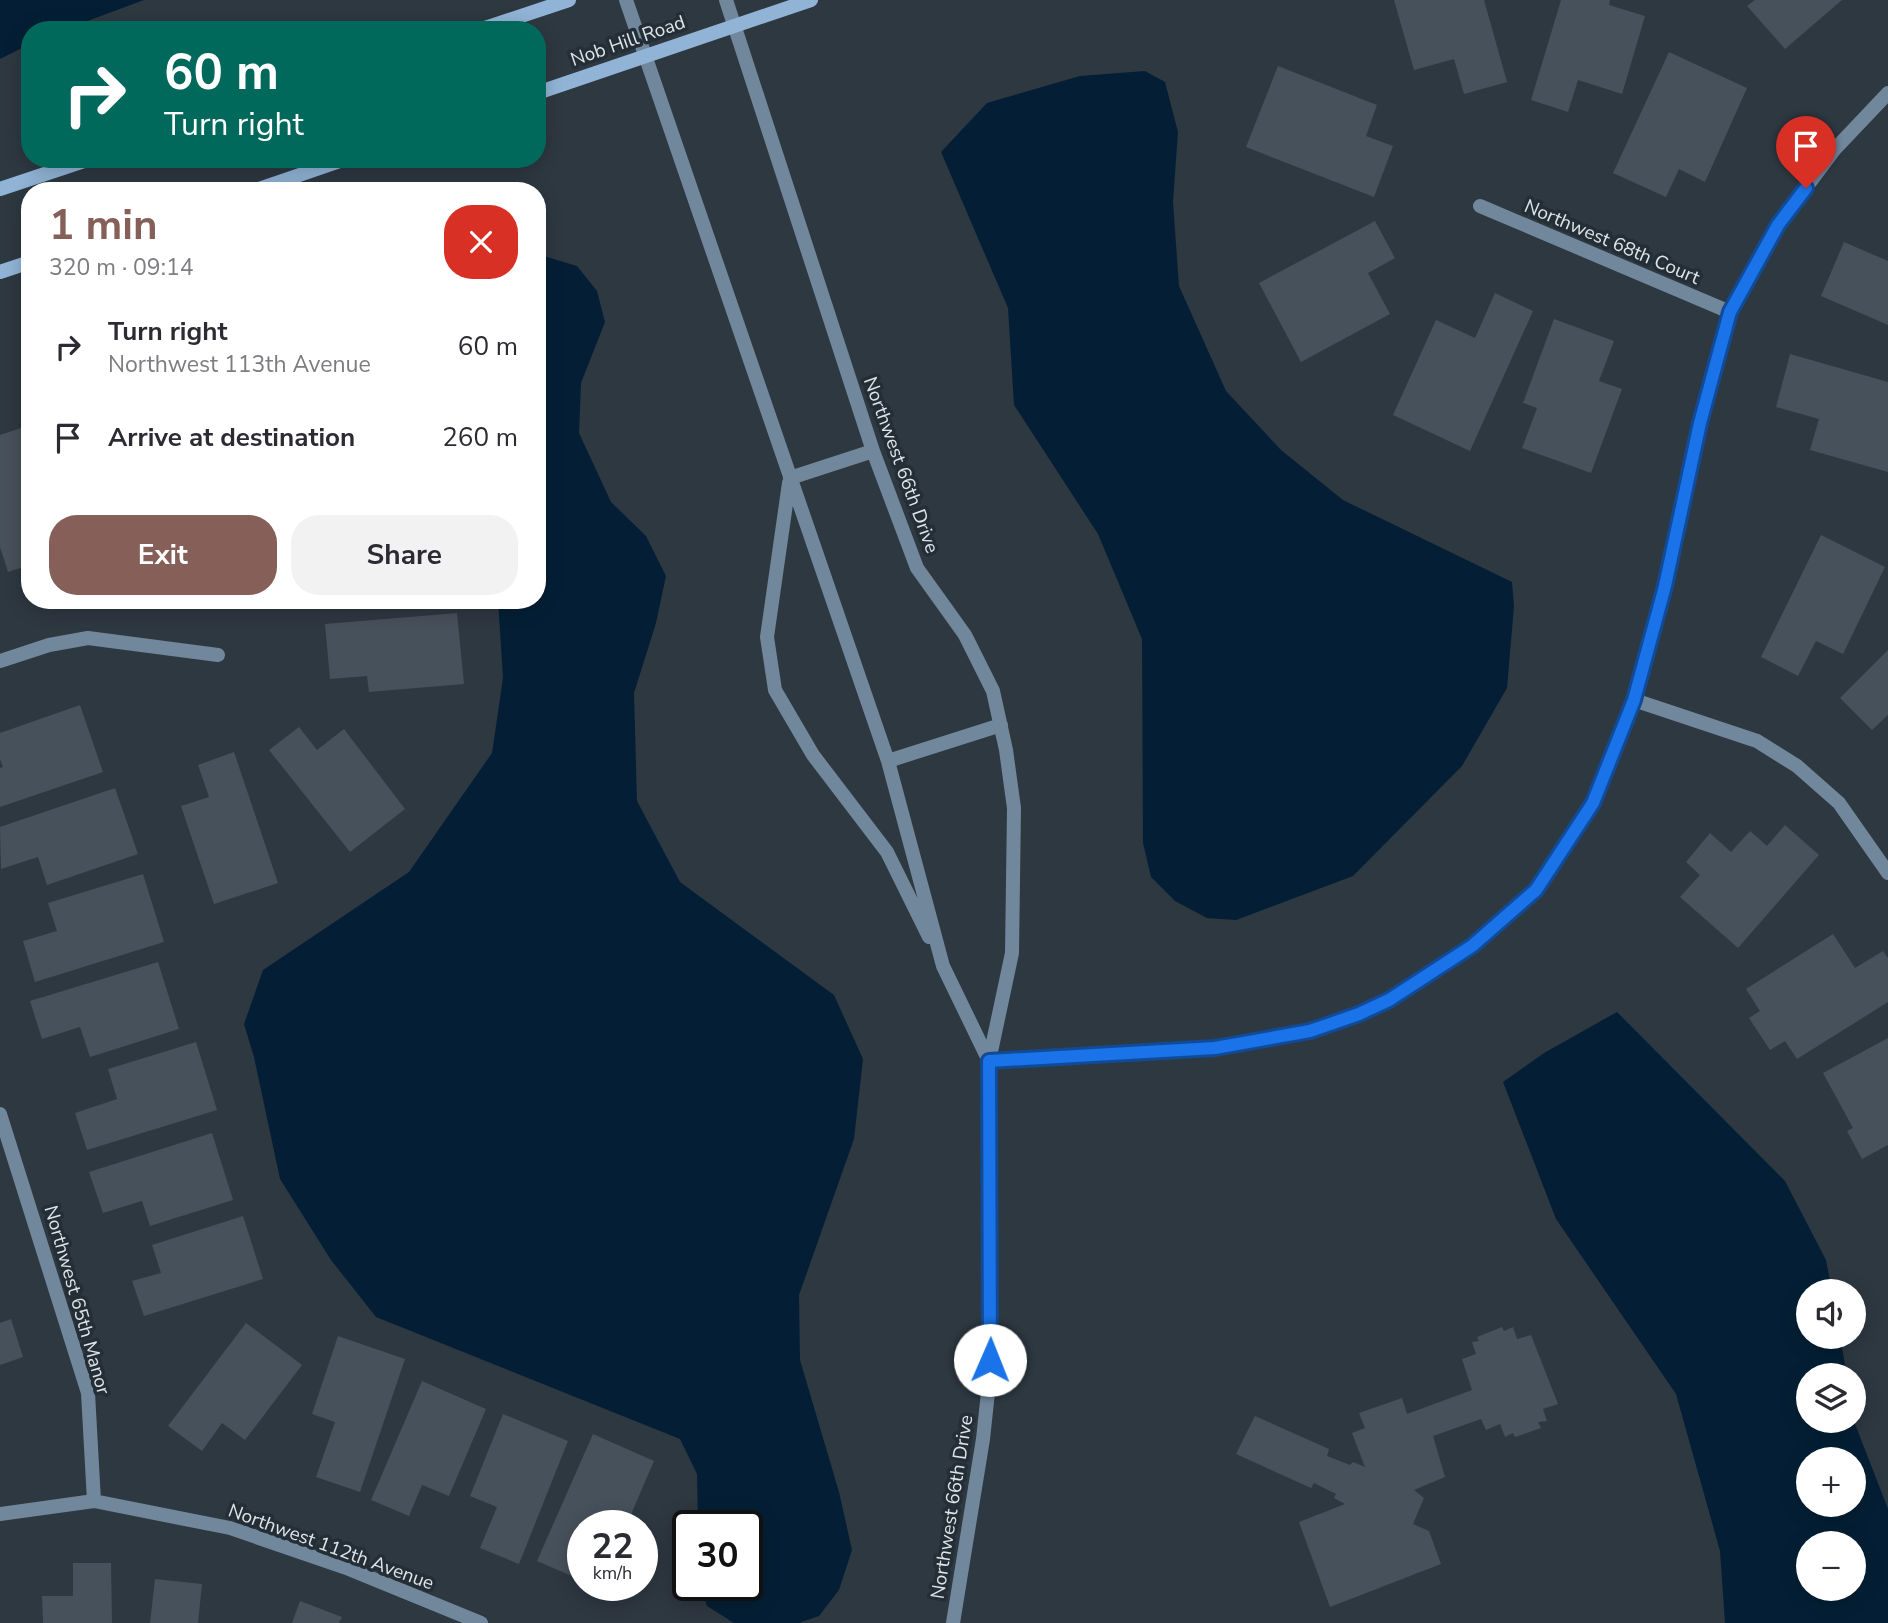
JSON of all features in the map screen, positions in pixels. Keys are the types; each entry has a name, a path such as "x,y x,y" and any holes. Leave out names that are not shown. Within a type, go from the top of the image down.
{"main road":[{"path":"507,21 569,0"},
{"name":"Nob Hill Road","path":"546,90 811,0"},
{"path":"0,189 63,168"},
{"path":"279,182 320,168"},
{"path":"0,272 21,265"}],"street":[{"name":"Northwest 66th Drive","path":"626,0 888,761 943,966"},
{"name":"Northwest 66th Drive","path":"726,0 873,451 917,568 965,635 993,691 1014,808 1013,953 989,1061 989,1383 983,1439 953,1623"},
{"path":"989,1061 1215,1048 1310,1031 1389,1000 1472,946 1536,890 1593,803 1634,700 1665,586 1700,423 1730,312 1778,225 1834,150 1888,93"},
{"name":"Northwest 68th Court","path":"1480,206 1730,312"},
{"path":"790,478 873,451"},
{"name":"Northwest 66th Drive","path":"790,478 767,638 775,690 813,755 887,852 989,1061"},
{"path":"0,661 49,645 88,638 218,655"},
{"path":"1634,700 1757,741 1797,766 1839,803 1888,873"},
{"path":"888,761 1001,725"},
{"name":"Northwest 65th Manor","path":"0,1114 88,1393 94,1501"},
{"name":"Northwest 112th Avenue","path":"0,1514 94,1501 230,1528 349,1569 481,1623"}],"water":[{"path":"0,0 144,0 87,21 21,21 21,48 0,59"},
{"path":"1145,71 1165,82 1178,132 1173,202 1179,286 1226,391 1281,450 1343,500 1512,582 1514,606 1507,688 1462,766 1353,876 1236,920 1207,918 1175,901 1151,877 1143,843 1142,639 1098,534 1014,405 1008,308 941,152 987,103 1080,76"},
{"path":"546,257 577,266 597,291 605,322 581,383 579,433 611,502 646,536 666,576 656,623 634,693 637,801 680,882 834,995 863,1059 854,1139 799,1295 800,1360 839,1492 852,1550 839,1590 819,1616 799,1623 734,1623 707,1606 705,1601 763,1601 763,1510 698,1510 697,1474 680,1439 376,1317 331,1260 280,1179 254,1057 244,1024 263,970 409,872 492,753 503,678 499,609 546,609"},
{"path":"1617,1012 1785,1181 1826,1260 1830,1279 1796,1279 1796,1349 1842,1349 1845,1363 1796,1363 1796,1433 1858,1433 1864,1447 1796,1447 1796,1517 1866,1517 1866,1452 1888,1509 1888,1623 1725,1623 1720,1551 1676,1394 1556,1219 1503,1082 1544,1053"}],"building":[{"path":"1394,0 1484,0 1507,82 1464,94 1454,59 1414,70"},
{"path":"1561,0 1610,0 1609,5 1645,16 1622,94 1578,80 1568,112 1531,100"},
{"path":"1755,0 1842,0 1785,49 1747,6"},
{"path":"1669,52 1747,88 1705,182 1679,169 1666,197 1613,173"},
{"path":"1278,66 1377,105 1366,136 1393,146 1374,197 1246,147"},
{"path":"1375,221 1395,258 1368,273 1390,314 1301,362 1259,283"},
{"path":"1844,242 1888,261 1888,325 1821,296"},
{"path":"1495,293 1533,311 1470,451 1393,415 1436,320 1475,338"},
{"path":"1554,319 1614,341 1599,381 1622,389 1591,473 1522,448 1537,408 1523,403"},
{"path":"1790,354 1888,382 1888,472 1810,450 1819,419 1776,407"},
{"path":"21,428 21,568 8,572 0,547 0,435"},
{"path":"1821,535 1885,567 1843,654 1816,641 1798,676 1761,657"},
{"path":"457,613 464,684 369,692 367,676 330,679 325,624"},
{"path":"1888,650 1888,715 1872,730 1840,698"},
{"path":"80,705 103,772 0,807 0,768 3,767 0,759 0,733"},
{"path":"299,727 317,750 344,729 405,809 350,852 269,750"},
{"path":"234,752 278,883 214,904 181,806 209,797 198,765"},
{"path":"115,788 138,854 47,885 38,857 1,869 0,827"},
{"path":"1785,825 1819,855 1738,948 1680,897 1700,875 1686,862 1710,833 1731,852 1750,831 1767,846"},
{"path":"143,874 164,942 35,982 23,941 57,931 48,903"},
{"path":"1833,934 1855,968 1883,951 1888,958 1888,1002 1797,1059 1785,1041 1770,1050 1749,1018 1760,1011 1746,989"},
{"path":"158,962 179,1029 90,1057 80,1027 42,1039 30,1001"},
{"path":"1888,1038 1888,1145 1862,1159 1847,1131 1853,1128 1823,1073"},
{"path":"196,1042 217,1110 87,1150 75,1113 117,1099 108,1069"},
{"path":"212,1133 233,1200 150,1226 142,1201 103,1213 89,1172"},
{"path":"243,1216 263,1279 144,1316 132,1281 161,1273 152,1245"},
{"path":"11,1319 23,1357 0,1365 0,1323"},
{"path":"246,1323 302,1365 245,1440 222,1423 202,1451 168,1426"},
{"path":"1502,1327 1504,1331 1513,1327 1517,1339 1531,1335 1558,1404 1543,1409 1547,1421 1538,1422 1541,1428 1515,1437 1513,1433 1505,1437 1500,1424 1486,1430 1481,1419 1433,1436 1445,1477 1414,1490 1424,1498 1413,1524 1429,1531 1441,1564 1330,1607 1299,1522 1345,1504 1334,1498 1336,1494 1314,1483 1311,1488 1236,1454 1255,1416 1329,1449 1327,1456 1350,1465 1353,1462 1365,1467 1352,1433 1365,1428 1359,1413 1402,1398 1407,1414 1472,1390 1462,1359 1476,1354 1472,1342 1479,1341 1477,1337"},
{"path":"338,1336 405,1359 360,1492 316,1477 335,1422 312,1414"},
{"path":"422,1381 486,1409 449,1496 422,1485 409,1516 371,1500"},
{"path":"503,1414 568,1441 519,1564 480,1548 497,1507 470,1496"},
{"path":"593,1434 654,1461 633,1510 567,1510 567,1574 537,1561"},
{"path":"73,1563 111,1563 112,1623 43,1623 42,1596 73,1596"},
{"path":"155,1579 202,1584 198,1623 150,1623"},
{"path":"300,1601 342,1617 339,1623 292,1623"}],"route":[{"path":"990,1360 989,1061 1215,1048 1310,1031 1389,1000 1472,946 1536,890 1593,803 1634,700 1665,586 1700,423 1730,312 1778,225 1806,188"}]}
